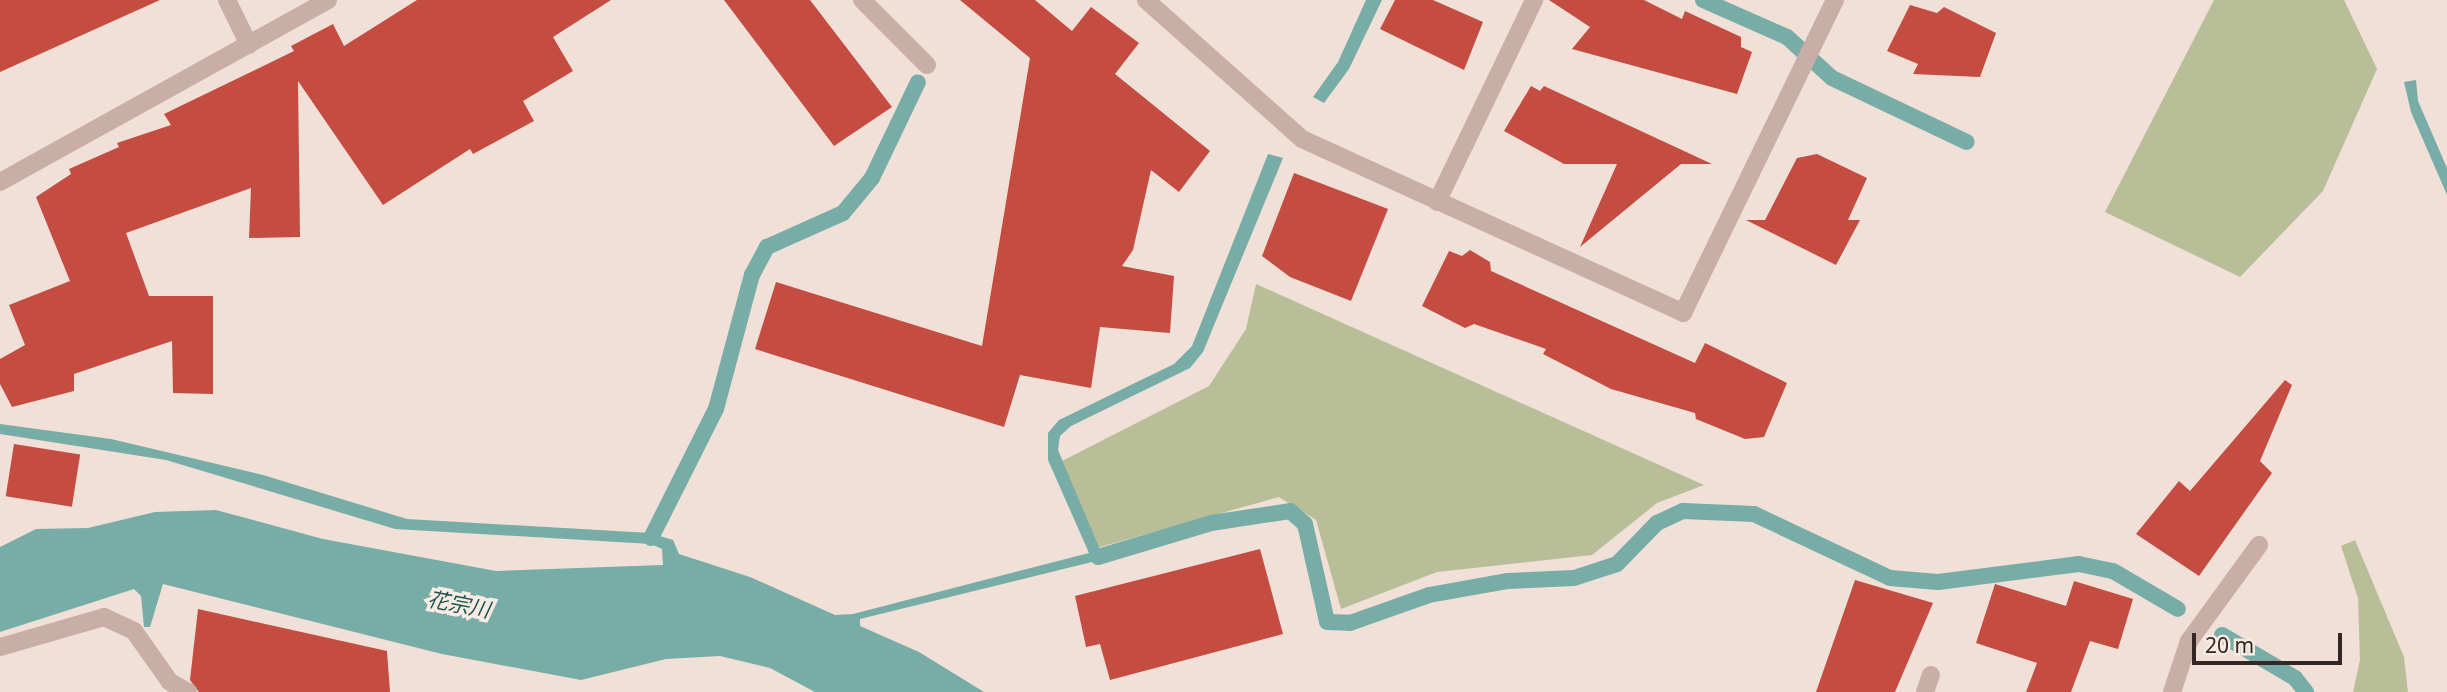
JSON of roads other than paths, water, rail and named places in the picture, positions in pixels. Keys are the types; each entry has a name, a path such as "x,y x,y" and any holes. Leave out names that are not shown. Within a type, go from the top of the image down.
{"street":[{"path":"227,0 250,45"},
{"path":"0,182 328,0"},
{"path":"862,0 927,65"},
{"path":"1146,0 1302,139 1683,313 1835,0"},
{"path":"1437,202 1534,0"},
{"path":"2172,692 2189,641 2259,545"},
{"path":"0,648 104,617 134,631 170,682 188,692"}],"water":[{"path":"1366,0 1382,0 1349,69 1324,103 1313,97 1338,62"},
{"path":"2416,80 2418,101 2447,168 2447,195 2411,112 2404,82"},
{"name":"花宗川","path":"1268,154 1283,158 1203,352 1190,368 1071,426 1060,436 1058,450 1104,559 860,619 860,626 919,652 984,692 815,692 770,668 720,656 666,659 581,680 442,654 163,584 150,627 144,627 141,596 134,589 0,632 0,547 36,529 88,528 155,512 216,510 323,539 496,571 663,565 662,549 651,544 395,529 166,460 0,434 0,424 111,439 263,475 407,519 650,533 673,540 679,554 750,577 835,615 853,614 1089,553 1048,460 1048,433 1059,420 1174,364 1192,346"}],"waterway":[{"path":"1703,0 1787,37 1832,78 1967,142"},
{"path":"651,538 716,409 752,275 767,247 843,213 872,178 918,82"},
{"path":"1098,557 1211,523 1290,511 1305,524 1327,622 1350,623 1429,595 1507,581 1574,578 1617,564 1657,523 1683,511 1754,514 1890,578 1938,582 2079,564 2113,571 2178,609"},
{"path":"2222,635 2295,678 2306,692"}]}
